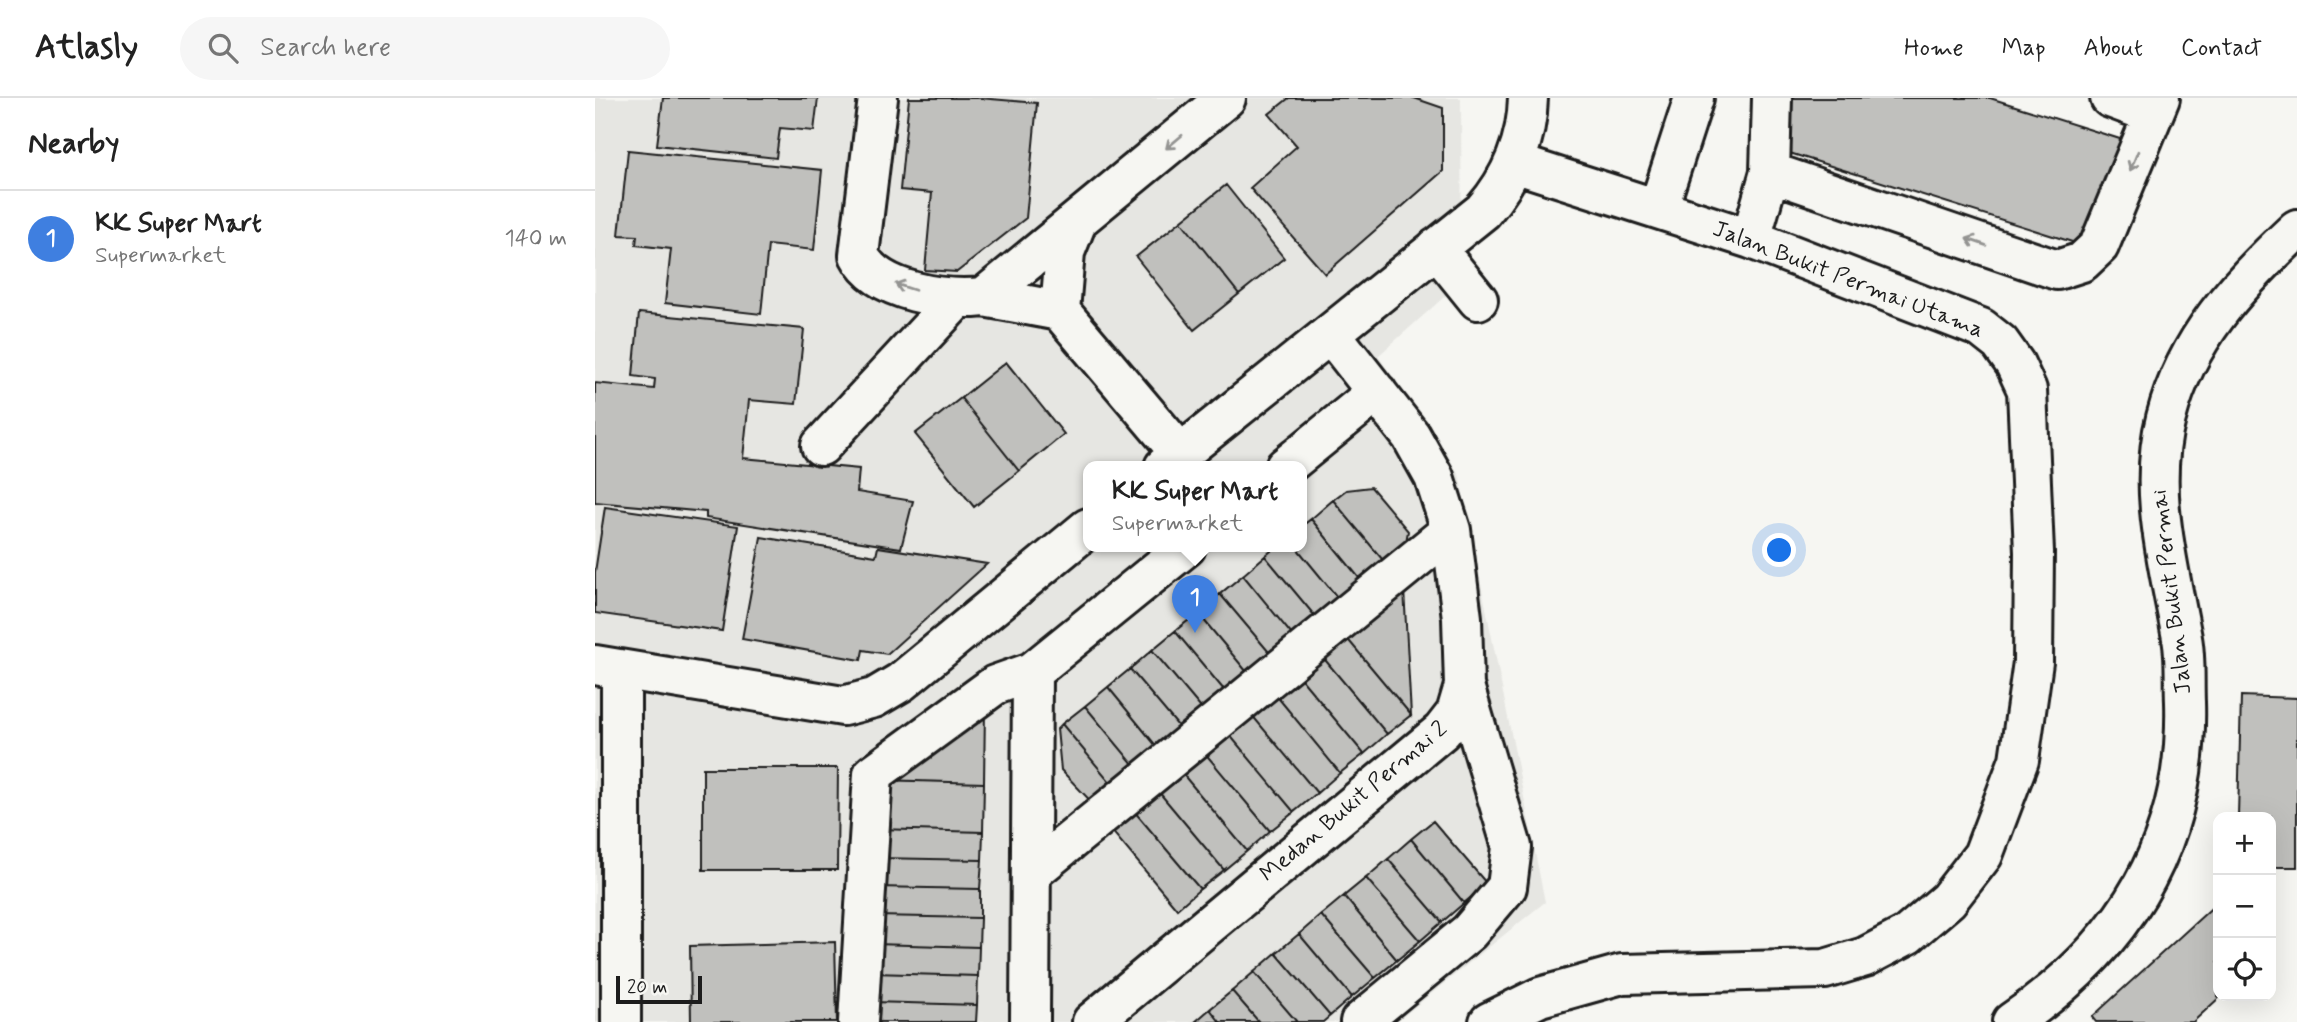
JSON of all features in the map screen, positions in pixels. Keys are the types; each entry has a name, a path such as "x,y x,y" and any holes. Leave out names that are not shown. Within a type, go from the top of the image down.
{"street":[{"path":"878,98 859,255 866,269 879,279 970,298 1060,311"},
{"path":"821,446 970,298 1077,222 1226,98"},
{"path":"1506,98 1506,126 1514,163"},
{"path":"1077,222 1065,252 1060,311 1172,460 1483,211 1503,184 1514,163 1528,126 1528,98"},
{"path":"1658,209 1694,98"},
{"path":"1751,239 1770,172 1772,98"},
{"path":"1770,172 2057,270 2082,262 2099,246 2157,106 2109,98"},
{"name":"Jalan Bukit Permai Utama","path":"1489,1022 1539,997 1622,974 1716,969 1825,969 1865,957 1907,935 1948,900 1983,855 2019,760 2033,662 2034,552 2027,390 2015,364 2000,343 1981,328 1751,239 1514,163"},
{"name":"Jalan Bukit Permai","path":"2012,1022 2040,1003 2106,941 2131,907 2157,861 2174,811 2186,737 2183,642 2164,547 2159,499 2158,459 2165,419 2197,342 2219,309 2245,279 2297,229"},
{"path":"1436,248 1478,300"},
{"name":"Medan Bukit Permai 2","path":"1092,1022 1442,731 1456,713 1464,686 1462,618 1451,530 1434,477 1411,436 1331,334"},
{"path":"1292,461 1377,393"},
{"path":"1031,873 1451,530"},
{"path":"621,1022 608,668 843,706 874,698 901,682 1083,532"},
{"path":"858,1022 873,774 995,685 1032,672 1180,552"},
{"path":"1030,1022 1032,672"},
{"path":"1360,1022 1469,932 1507,887 1511,847 1464,686"}],"shaded area":[{"path":"595,98 1461,98 1462,281 1378,356 1459,474 1545,902 1396,1022 595,1022"}],"building":[{"path":"663,98 818,98 814,131 780,128 776,158 657,145"},
{"path":"909,98 979,98 1037,103 1026,218 957,272 925,270 932,193 900,190"},
{"path":"1289,98 1414,98 1443,108 1443,171 1325,274 1250,188 1297,146 1269,114"},
{"path":"1793,98 1990,98 2123,140 2088,247 1777,149"},
{"path":"628,150 822,170 814,250 768,245 761,314 665,303 671,249 636,245 637,236 619,235"},
{"path":"1226,185 1284,258 1239,294 1181,221"},
{"path":"1181,221 1239,294 1194,330 1136,257"},
{"path":"639,313 804,329 796,404 749,400 743,458 859,469 857,492 913,501 901,548 706,518 706,512 595,502 595,383 654,389 655,379 633,376"},
{"path":"1006,362 1064,434 1019,471 961,398"},
{"path":"961,398 1019,471 974,507 915,434"},
{"path":"1371,487 1408,531 1402,564 1392,571 1333,500 1346,490"},
{"path":"1333,500 1392,571 1369,590 1311,519"},
{"path":"605,507 738,526 722,631 595,613 595,572"},
{"path":"1311,519 1369,590 1346,608 1300,552 1307,552 1307,522"},
{"path":"761,537 876,556 878,547 987,564 887,654 863,650 861,660 742,639"},
{"path":"1270,552 1300,552 1346,608 1324,627 1265,556"},
{"path":"1265,556 1324,627 1301,646 1243,575"},
{"path":"1243,575 1301,646 1279,664 1220,594"},
{"path":"1404,589 1411,715 1345,636"},
{"path":"1220,594 1279,664 1256,683 1198,613"},
{"path":"1198,613 1256,683 1234,702 1175,631"},
{"path":"1175,631 1234,702 1211,720 1152,650"},
{"path":"1345,636 1411,715 1387,734 1321,655"},
{"path":"1152,650 1211,720 1189,739 1130,669"},
{"path":"1321,655 1387,734 1364,754 1298,675"},
{"path":"1130,669 1189,739 1166,758 1108,687"},
{"path":"1298,675 1364,754 1340,773 1275,694"},
{"path":"1108,687 1166,758 1143,776 1085,706"},
{"path":"1275,694 1340,773 1317,793 1251,714"},
{"path":"2241,696 2297,698 2297,867 2276,867 2276,812 2238,812"},
{"path":"1085,706 1143,776 1121,795 1062,724"},
{"path":"985,708 984,783 880,780"},
{"path":"1251,714 1317,793 1294,812 1228,733"},
{"path":"1062,724 1121,795 1100,811 1061,770 1057,729"},
{"path":"1228,733 1294,812 1270,831 1204,752"},
{"path":"1204,752 1270,831 1247,851 1181,772"},
{"path":"703,768 838,768 837,870 703,870"},
{"path":"1181,772 1247,851 1224,870 1158,791"},
{"path":"880,780 984,783 983,832 878,829"},
{"path":"1158,791 1224,870 1200,889 1134,811"},
{"path":"1134,811 1200,889 1177,909 1111,830"},
{"path":"1433,821 1487,884 1464,903 1411,839"},
{"path":"878,829 983,832 982,860 877,858"},
{"path":"1411,839 1464,903 1442,922 1388,859"},
{"path":"877,858 982,860 980,889 876,887"},
{"path":"1388,859 1442,922 1420,941 1366,878"},
{"path":"1366,878 1420,941 1397,960 1344,896"},
{"path":"876,887 980,889 980,918 875,916"},
{"path":"1344,896 1397,960 1375,978 1321,915"},
{"path":"2213,907 2213,1001 2216,1001 2193,1022 2096,1022 2092,1017"},
{"path":"1321,915 1375,978 1352,997 1299,934"},
{"path":"875,916 980,918 979,947 874,944"},
{"path":"1299,934 1352,997 1330,1016 1276,953"},
{"path":"835,942 837,1022 691,1022 690,946"},
{"path":"874,944 979,947 978,976 873,973"},
{"path":"1276,953 1330,1016 1323,1022 1297,1022 1254,972"},
{"path":"1254,972 1297,1022 1259,1022 1232,991"},
{"path":"873,973 978,976 977,1005 872,1002"},
{"path":"1232,991 1259,1022 1220,1022 1210,1009"},
{"path":"872,1002 977,1005 976,1022 872,1022"},
{"path":"1210,1009 1220,1022 1195,1022"}],"place":[{"name":"KK Super Mart","path":"1195,633"}]}
